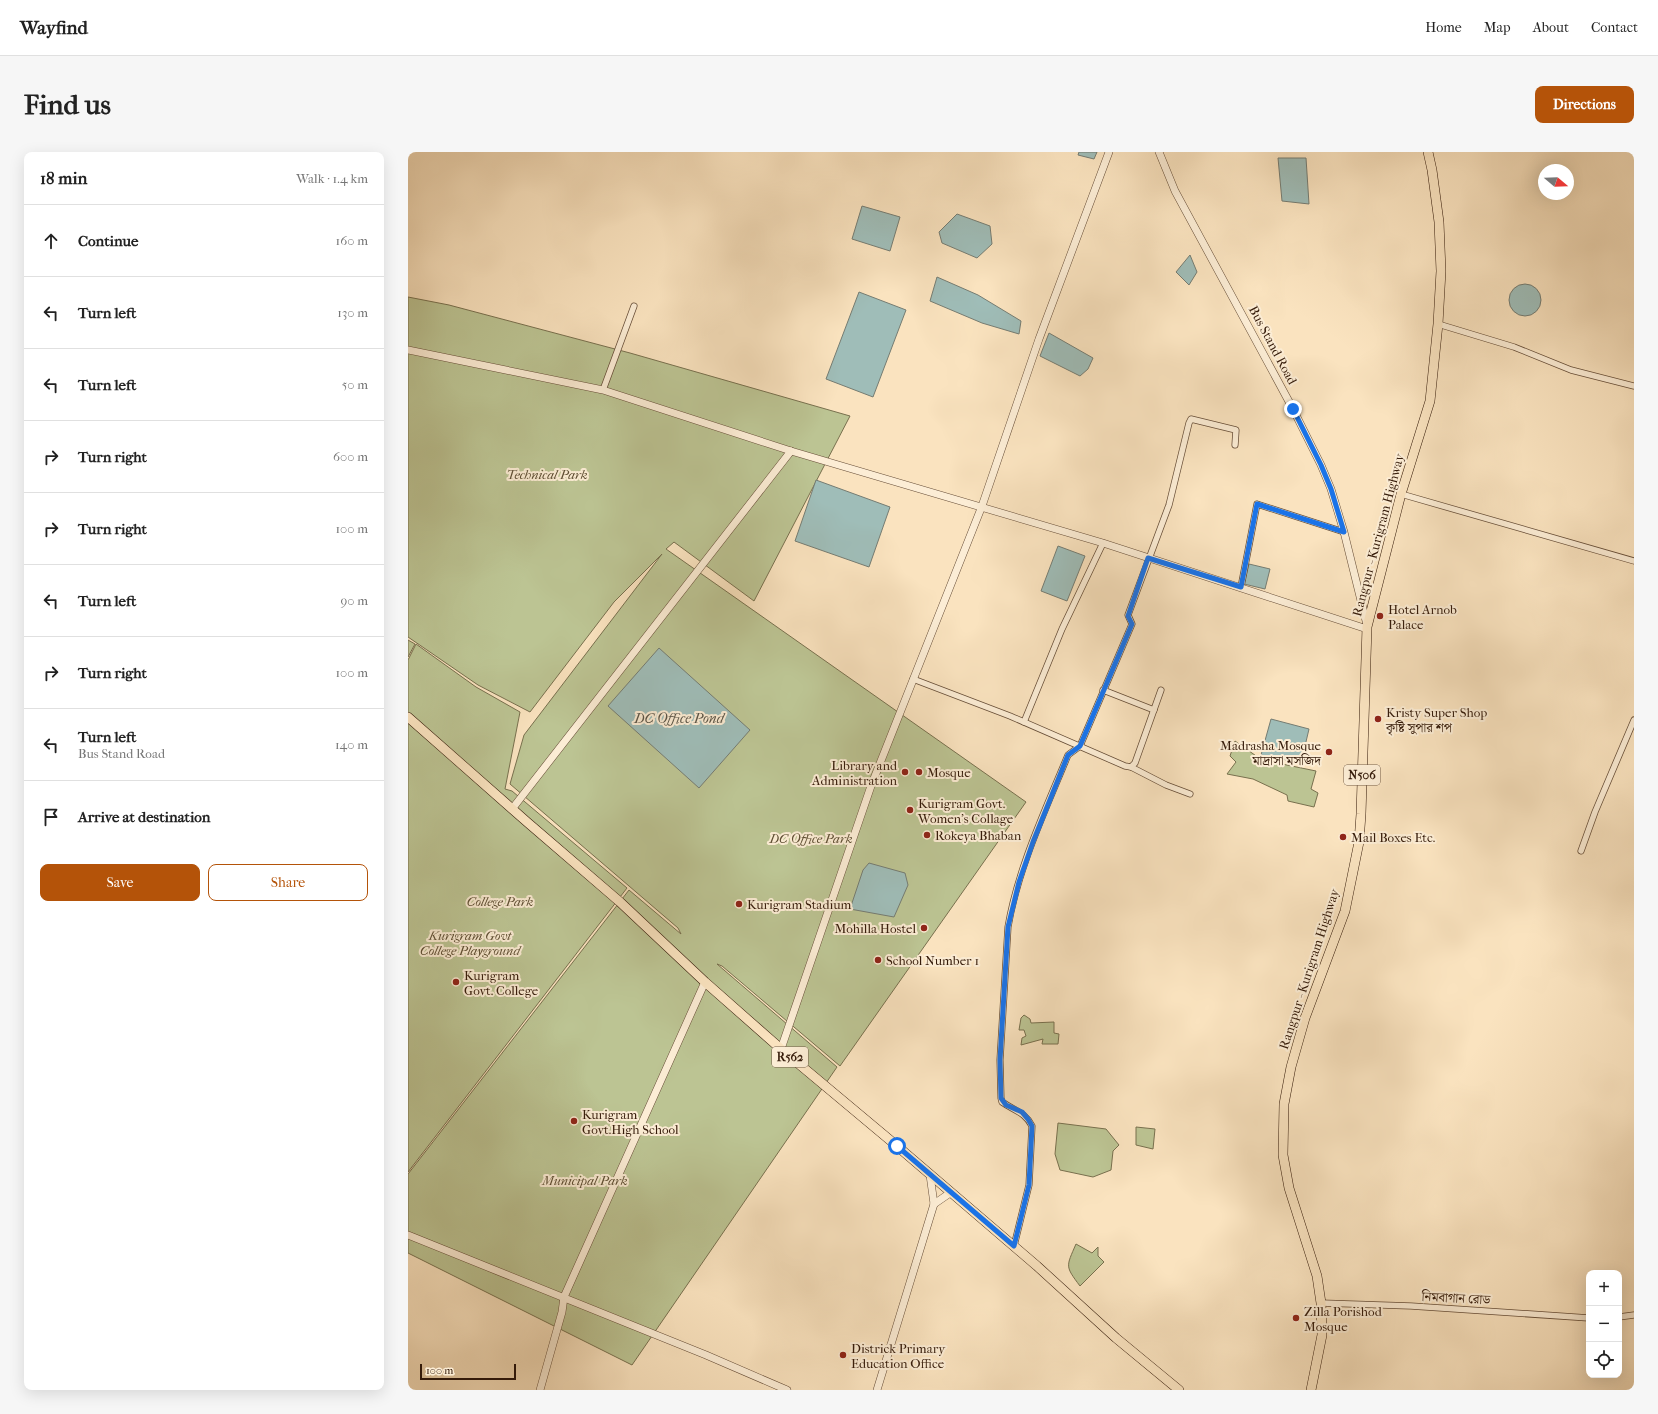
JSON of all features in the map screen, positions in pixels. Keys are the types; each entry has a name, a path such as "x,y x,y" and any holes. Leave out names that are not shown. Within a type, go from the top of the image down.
{"main road":[{"name":"Rangpur - Kurigram Highway","path":"1311,1390 1322,1335 1321,1303 1317,1276 1289,1188 1283,1155 1284,1104 1291,1067 1305,1018 1345,911 1359,842 1367,628 1370,610 1401,494 1430,401 1438,324 1441,271 1439,222 1428,152"},
{"name":"R562","path":"408,717 620,902 705,982 781,1049 1014,1246 1116,1338 1178,1390"}],"street":[{"path":"781,1049 871,786 982,506 1040,339 1109,152"},
{"name":"Bus Stand Road","path":"1159,152 1175,190 1293,409 1321,465 1331,489 1344,532 1367,628"},
{"path":"603,390 634,306"},
{"path":"1438,324 1514,347 1571,370 1634,386"},
{"path":"408,350 603,390 791,450 1103,543 1367,628"},
{"path":"1014,1246 1029,1185 1032,1126 1022,1112 1006,1105 1001,1098 1000,1060 1008,927 1013,902 1033,842 1068,755 1080,746 1132,624 1128,616 1148,558 1169,505 1180,454 1191,419 1236,430 1235,445"},
{"path":"512,809 791,450"},
{"path":"1401,494 1634,561"},
{"path":"1241,587 1257,504 1344,532"},
{"path":"1024,722 1062,629 1103,543"},
{"path":"913,680 1024,722 1125,766 1131,767 1190,794"},
{"path":"1103,690 1153,713"},
{"path":"1131,767 1135,763 1161,690"},
{"path":"1581,851 1597,806 1634,720"},
{"path":"540,1390 562,1312 564,1297 705,982"},
{"path":"877,1390 934,1204 930,1175"},
{"path":"934,1204 950,1193"},
{"path":"408,1235 564,1297 787,1390"},
{"name":"নিমবাগান রোড","path":"1321,1303 1418,1306 1586,1318"},
{"path":"1622,1316 1634,1314"}],"green space":[{"path":"408,297 449,305 630,353 850,416 754,601 674,542 666,549 1026,802 840,1066 722,966 717,964 837,1067 632,1365 408,1253 408,1174 629,890 681,934 678,928 510,784 524,735 662,554 614,602 530,712 478,685 408,637"},
{"path":"408,640 415,644 408,657"},
{"name":"College Park","path":"416,644 476,687 520,712 505,789 512,791 627,888 408,1172 408,660"},
{"path":"1235,741 1259,758 1266,759 1265,766 1271,766 1276,760 1282,764 1316,771 1311,789 1318,793 1314,807 1288,801 1287,795 1253,779 1227,774 1236,762 1230,756"},
{"path":"1024,1015 1030,1019 1031,1023 1054,1022 1054,1033 1059,1034 1058,1044 1042,1044 1043,1039 1021,1045 1022,1038 1026,1036 1024,1030 1019,1030 1021,1018"},
{"path":"1058,1123 1106,1129 1119,1145 1113,1151 1111,1170 1093,1177 1060,1170 1055,1154"},
{"path":"1136,1127 1155,1129 1153,1149 1136,1145"},
{"path":"1076,1244 1092,1253 1098,1247 1098,1256 1104,1262 1080,1286 1072,1274 1069,1266 1070,1257"}],"water":[{"path":"1079,152 1097,152 1094,159 1078,155"},
{"path":"1278,158 1306,158 1309,204 1282,201"},
{"path":"862,206 900,217 890,251 852,239"},
{"path":"957,214 990,226 992,244 977,258 942,243 939,232"},
{"path":"1190,255 1197,272 1189,285 1176,272"},
{"path":"937,277 978,295 1021,321 1019,334 982,323 930,301"},
{"path":"1522,284 1528,284 1537,288 1541,300 1537,312 1528,316 1522,316 1513,312 1509,303 1509,297 1513,288"},
{"path":"859,292 906,310 873,397 826,379"},
{"path":"1049,333 1093,358 1088,369 1080,376 1040,356"},
{"path":"816,480 890,507 869,567 795,541"},
{"path":"1058,546 1085,556 1067,601 1041,591"},
{"path":"1249,564 1270,569 1265,589 1244,584"},
{"name":"DC Office Pond","path":"659,648 750,730 699,788 608,706"},
{"path":"1271,719 1309,729 1301,763 1261,755"},
{"path":"869,863 905,873 908,885 894,917 850,909 863,870"}],"place":[{"name":"Hotel Arnob Palace","path":"1380,616"},
{"name":"Kristy Super Shop কৃষ্টি সুপার শপ","path":"1378,719"},
{"name":"Madrasha Mosque মাদ্রাসা মসজিদ","path":"1329,752"},
{"name":"Library and Administration","path":"905,772"},
{"name":"Mosque","path":"919,772"},
{"name":"Kurigram Govt. Women's Collage","path":"910,810"},
{"name":"Rokeya Bhaban","path":"927,835"},
{"name":"Mail Boxes Etc.","path":"1343,837"},
{"name":"Kurigram Stadium","path":"739,904"},
{"name":"Mohilla Hostel","path":"924,928"},
{"name":"School Number 1","path":"878,960"},
{"name":"Kurigram Govt. College","path":"456,982"},
{"name":"Kurigram Govt.High School","path":"574,1121"},
{"name":"Zilla Porishod Mosque","path":"1296,1318"},
{"name":"Districk Primary Education Office","path":"843,1355"}],"route":[{"path":"897,1146 1014,1246 1029,1185 1032,1126 1022,1112 1002,1102 1000,1060 1008,955 1008,927 1011,909 1019,882 1033,842 1068,755 1077,750 1080,746 1132,624 1128,616 1148,558 1241,587 1257,504 1314,521 1344,532 1331,489 1321,465 1293,409"}],"park label":[{"name":"Technical Park","path":"547,474"},
{"name":"DC Office Park","path":"811,838"},
{"name":"Kurigram Govt College Playground","path":"470,942"},
{"name":"Municipal Park","path":"585,1180"}]}
